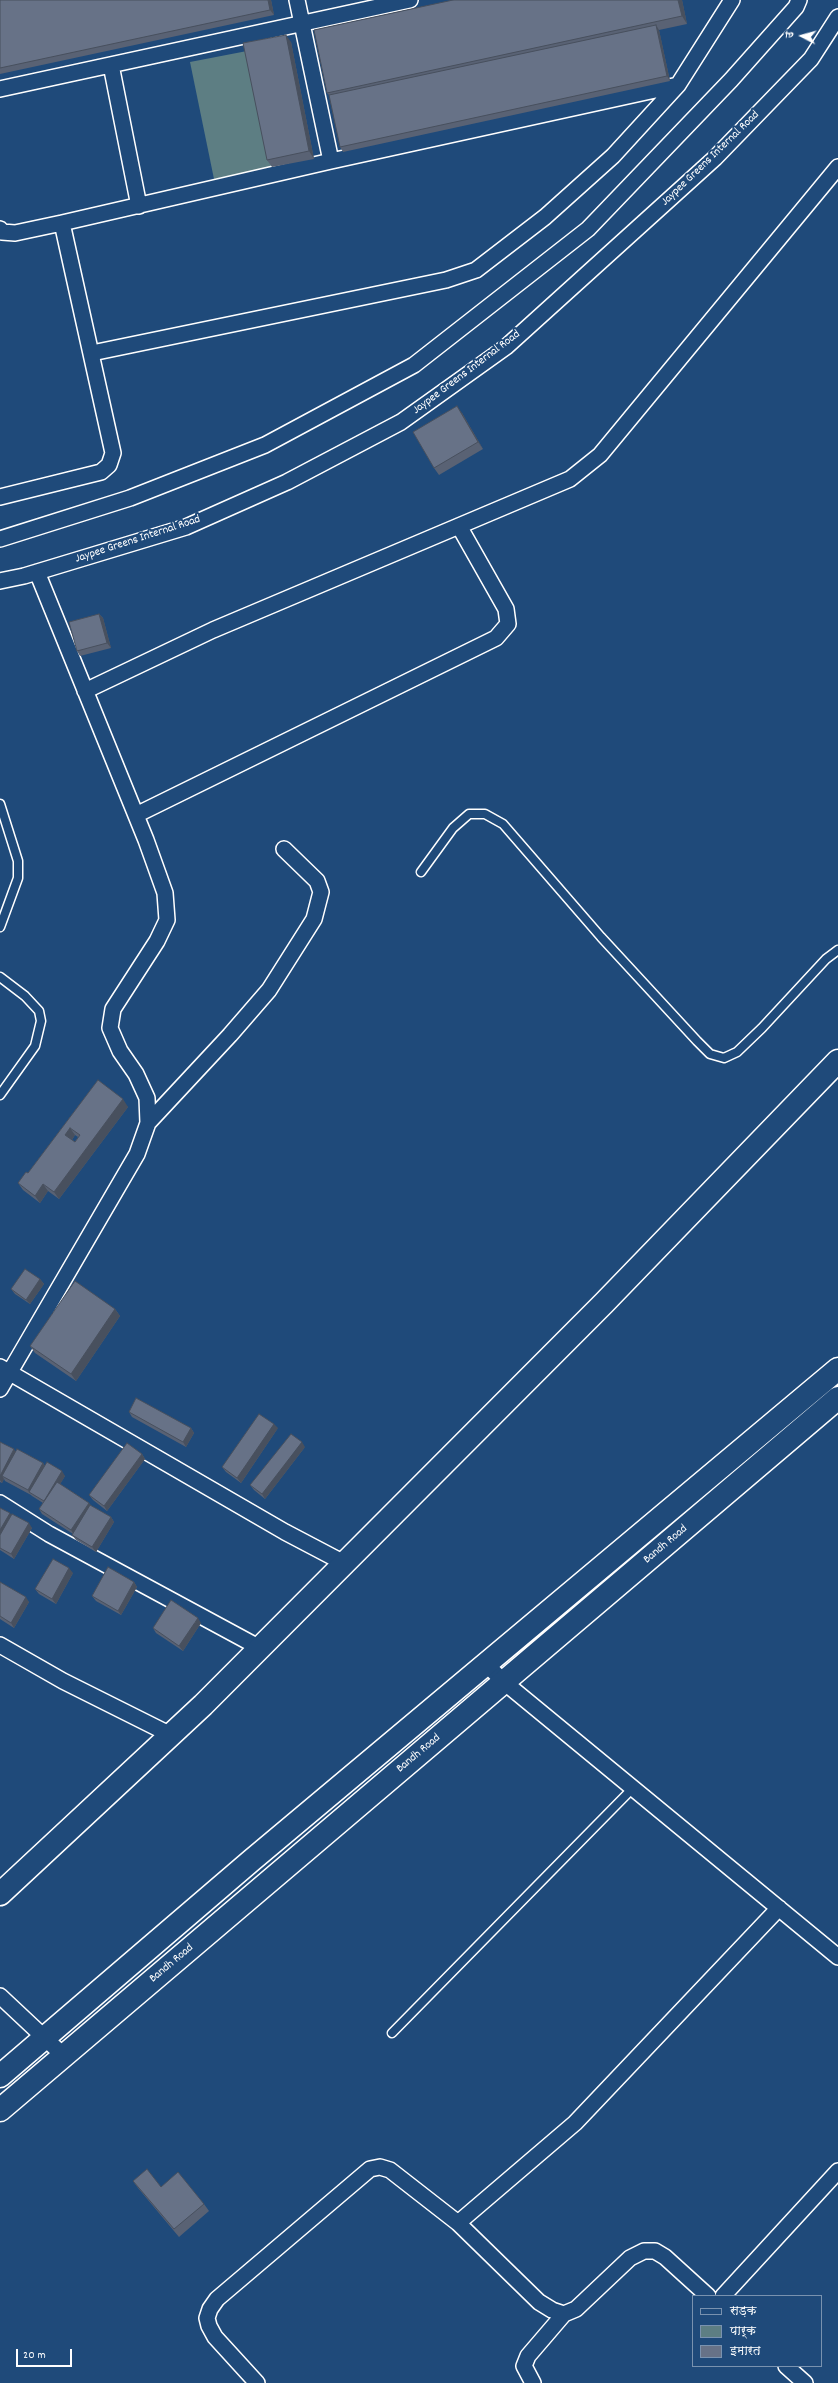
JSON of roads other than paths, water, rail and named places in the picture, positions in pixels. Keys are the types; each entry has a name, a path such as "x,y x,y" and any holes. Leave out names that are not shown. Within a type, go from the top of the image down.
{"main road":[{"path":"0,1894 171,1735 260,1648 604,1304 838,1061"},
{"name":"Bandh Road","path":"0,2076 258,1855 838,1369"},
{"name":"Bandh Road","path":"0,2110 838,1398"}],"street":[{"path":"297,0 331,161"},
{"path":"0,89 410,0"},
{"path":"92,353 446,280 476,270 545,217 613,156 678,85 732,0"},
{"path":"0,538 130,498 265,446 414,365 588,229 731,80 796,7 799,0"},
{"name":"Jaypee Greens Internal Road","path":"0,581 37,572 186,527 287,482 400,422 506,347 715,158 811,59 838,17"},
{"path":"111,65 139,206"},
{"path":"0,229 2,232 15,233 139,206 331,161 678,85"},
{"path":"85,691 213,630 570,479 600,455 838,167"},
{"path":"0,497 101,472 109,465 113,453 62,223"},
{"path":"136,815 496,638 508,624 506,609 459,526"},
{"path":"0,1389 5,1370 137,1154 148,1123 147,1098 136,1074 120,1051 110,1028 112,1009 157,941 167,920 165,893 136,815 37,572"},
{"path":"148,1123 230,1035 269,990 314,918 321,892 317,881 284,848"},
{"path":"5,1370 285,1532 344,1563"},
{"path":"0,1503 49,1534 260,1648"},
{"path":"0,1646 63,1681 171,1735"},
{"path":"486,1664 504,1682 838,1957"},
{"path":"458,2223 575,2123 779,1908"},
{"path":"0,1996 64,2056"},
{"path":"257,2383 215,2337 209,2326 207,2318 210,2309 217,2299 370,2170 380,2167 390,2170 458,2223 539,2302 552,2310 564,2314"},
{"path":"724,2295 838,2171"},
{"path":"534,2383 524,2366 528,2356 564,2314 576,2309 630,2258 644,2250 655,2251 665,2257 707,2295"},
{"path":"787,2367 805,2383"}],"lane":[{"path":"0,804 18,861 18,878 0,927"},
{"path":"421,872 453,828 469,814 485,814 503,824 602,937 697,1041 710,1054 724,1058 737,1052 762,1028 826,959 838,950"},
{"path":"0,977 25,996 38,1011 42,1021 35,1046 0,1096"},
{"path":"392,2033 633,1788"}]}
